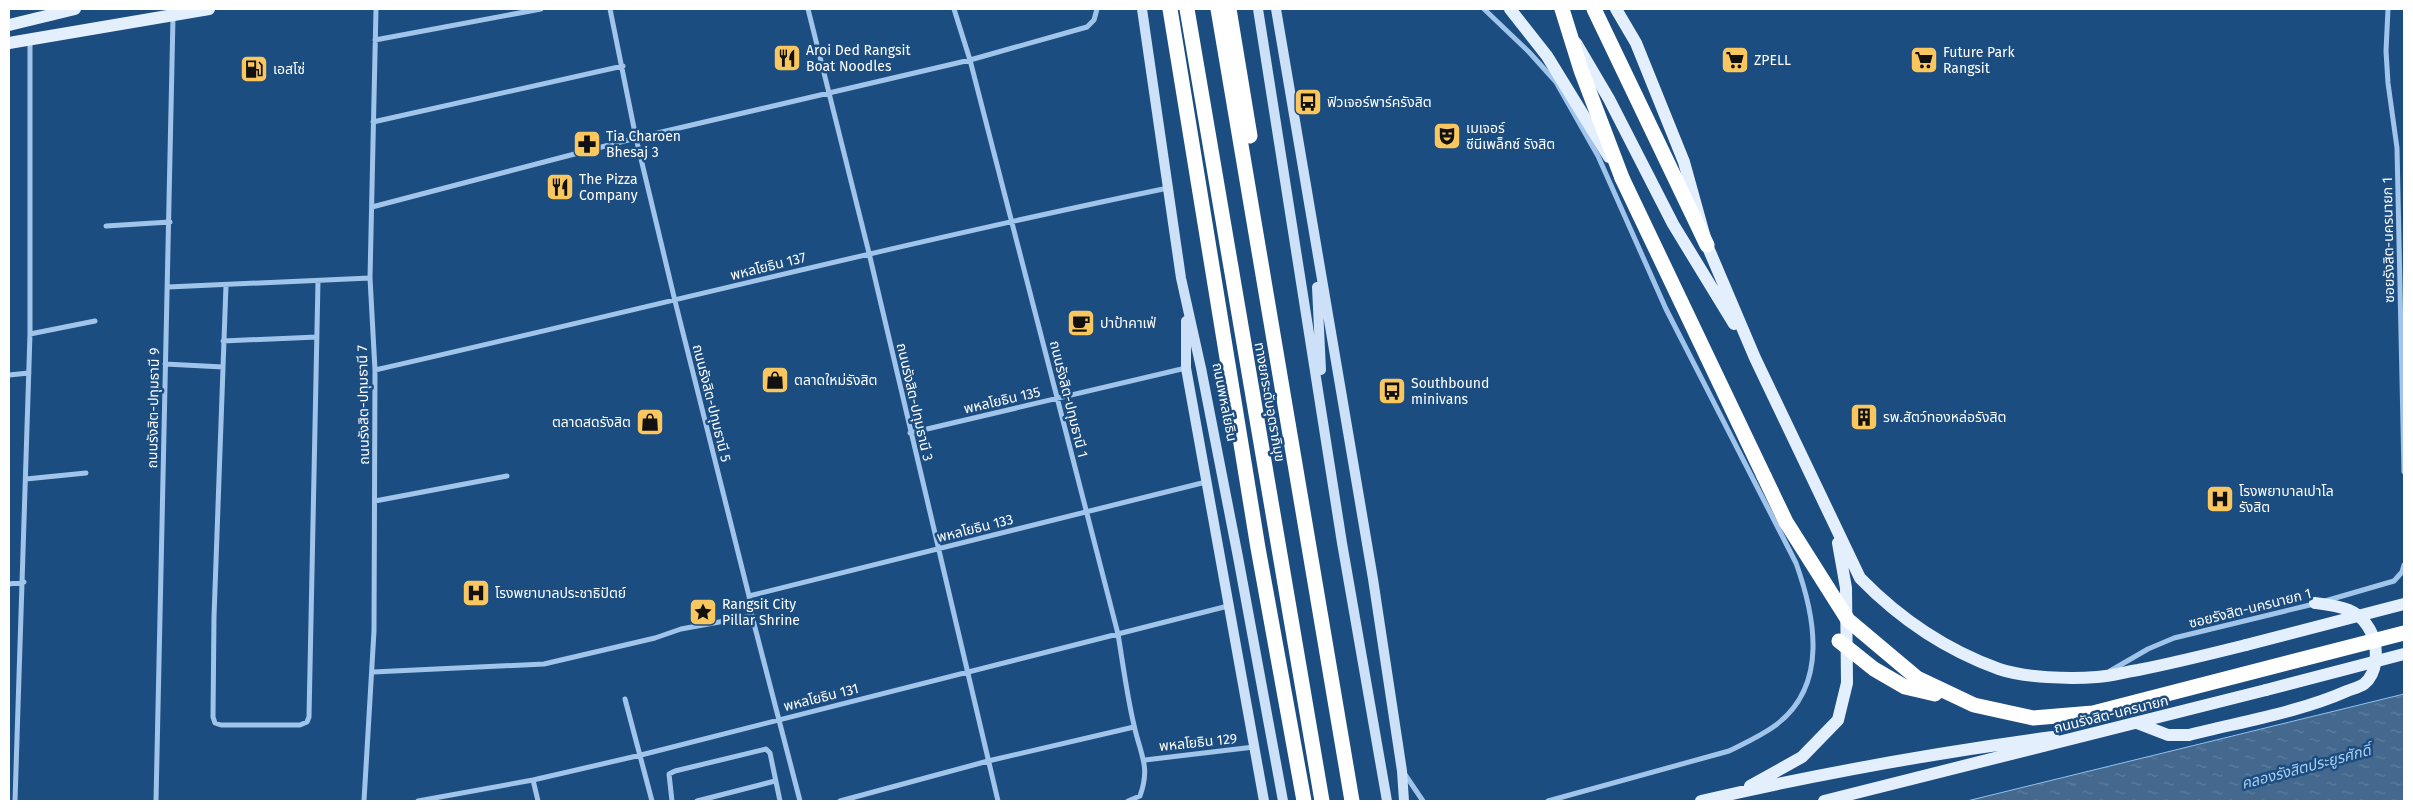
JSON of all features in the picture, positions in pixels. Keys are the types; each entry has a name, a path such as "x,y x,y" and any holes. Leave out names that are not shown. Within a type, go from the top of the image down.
{"highway":[{"name":"ถนนพหลโยธิน","path":"1170,9 1258,548 1304,801"},
{"path":"1175,9 1199,79"},
{"name":"ทางยกระดับอุตราภิมุข","path":"1186,9 1322,801"},
{"name":"ทางยกระดับอุตราภิมุข","path":"1218,9 1352,801"},
{"path":"1229,9 1360,801"},
{"path":"1562,9 1580,70 1622,178 1786,522 1848,620 1917,678 1966,701"},
{"path":"1594,9 1707,245"},
{"path":"1839,641 1874,669 1905,687 2033,718 2093,713 2404,633"}],"main road":[{"path":"9,25 75,9"},
{"path":"9,43 209,9"},
{"name":"ถนนพหลโยธิน","path":"1142,9 1186,303 1201,368 1238,557 1283,801"},
{"path":"1258,9 1342,543 1387,801"},
{"path":"1276,9 1372,572 1402,770 1404,801"},
{"path":"1510,9 1547,56 1622,178"},
{"path":"1556,9 1609,98 1672,224 1756,358"},
{"path":"1616,9 1636,43 1684,162 1707,245 1756,358 1836,529 1860,578 1876,595 1913,624 1954,650 2000,670 2052,678 2098,677 2171,663 2404,604"},
{"path":"1314,237 1324,428"},
{"path":"1186,303 1186,368 1264,801"},
{"path":"1737,793 1802,757 1838,720 1847,683 1846,588 1836,529"},
{"path":"2137,723 2168,735 2190,734 2329,699 2364,684 2372,673 2376,661 2372,634 2356,612 2339,606 2315,604"},
{"name":"ถนนรังสิต-นครนายก","path":"1824,801 2404,654"},
{"path":"1700,801 1939,753 2107,730"}],"street":[{"name":"ถนนรังสิต-ปทุมธานี 7","path":"364,801 373,672 375,370 370,278 376,9"},
{"path":"374,40 541,9"},
{"name":"ถนนรังสิต-ปทุมธานี 5","path":"610,9 636,138 675,301 749,596 752,616 800,801"},
{"name":"ถนนรังสิต-ปทุมธานี 3","path":"808,9 869,253 998,801"},
{"name":"ถนนรังสิต-ปทุมธานี 1","path":"954,9 970,60 1012,220 1118,634 1134,726 1145,760 1144,786 1140,796 1128,801"},
{"path":"372,206 636,138 828,95 970,60 1087,27 1094,20 1097,9"},
{"path":"1484,9 1529,52 1556,82 1598,156 1666,309 1796,563 1809,600 1815,647 1806,686 1796,704 1777,724 1755,738 1729,751 1548,801"},
{"name":"ซอยรังสิต-นครนายก 1","path":"2388,9 2388,75 2397,148 2404,472"},
{"name":"ถนนรังสิต-ปทุมธานี 9","path":"156,801 173,16"},
{"path":"15,801 24,582 30,334 30,40"},
{"path":"373,122 623,66"},
{"name":"พหลโยธิน 137","path":"375,370 675,301 1012,220 1168,188"},
{"path":"106,226 170,222"},
{"path":"168,287 370,278"},
{"path":"226,285 214,617 213,717 216,723 221,725 300,725 307,722 309,717 318,281"},
{"path":"30,334 95,321"},
{"path":"223,341 317,337"},
{"path":"165,364 222,367"},
{"name":"พหลโยธิน 135","path":"910,433 1186,368"},
{"path":"9,376 29,373"},
{"path":"26,479 86,473"},
{"path":"374,502 506,476"},
{"name":"พหลโยธิน 133","path":"749,596 1207,482"},
{"name":"ซอยรังสิต-นครนายก 1","path":"2098,677 2148,648 2174,638 2315,604 2394,581 2402,572 2404,564"},
{"path":"9,584 24,582"},
{"name":"พหลโยธิน 131","path":"418,801 533,780 641,755 1228,606"},
{"path":"373,672 544,664 655,638 681,629 752,616"},
{"path":"625,699 652,801"},
{"path":"840,801 988,761 1134,726"},
{"name":"พหลโยธิน 129","path":"1145,760 1254,748"},
{"path":"672,801 669,774 762,749 766,749 770,753 780,801"},
{"path":"1402,770 1423,801"},
{"path":"533,780 538,801"},
{"path":"697,801 775,781"}],"water":[{"name":"คลองรังสิตประยูรศักดิ์","path":"2404,694 2404,801 1967,801"}],"place":[{"name":"Aroi Ded Rangsit Boat Noodles","path":"787,58"},
{"name":"ZPELL","path":"1735,60"},
{"name":"Future Park Rangsit","path":"1924,60"},
{"name":"เอสโซ่","path":"254,69"},
{"name":"ฟิวเจอร์พาร์ครังสิต","path":"1308,102"},
{"name":"เมเจอร์ ซีนีเพล็กซ์ รังสิต","path":"1447,136"},
{"name":"Tia Charoen Bhesaj 3","path":"587,144"},
{"name":"The Pizza Company","path":"560,187"},
{"name":"ปาป้าคาเฟ่","path":"1081,323"},
{"name":"ตลาดใหม่รังสิต","path":"775,380"},
{"name":"Southbound minivans","path":"1392,391"},
{"name":"รพ.สัตว์ทองหล่อรังสิต","path":"1864,417"},
{"name":"ตลาดสดรังสิต","path":"650,422"},
{"name":"โรงพยาบาลเปาโล รังสิต","path":"2220,499"},
{"name":"โรงพยาบาลประชาธิปัตย์","path":"476,593"},
{"name":"Rangsit City Pillar Shrine","path":"703,612"}]}
